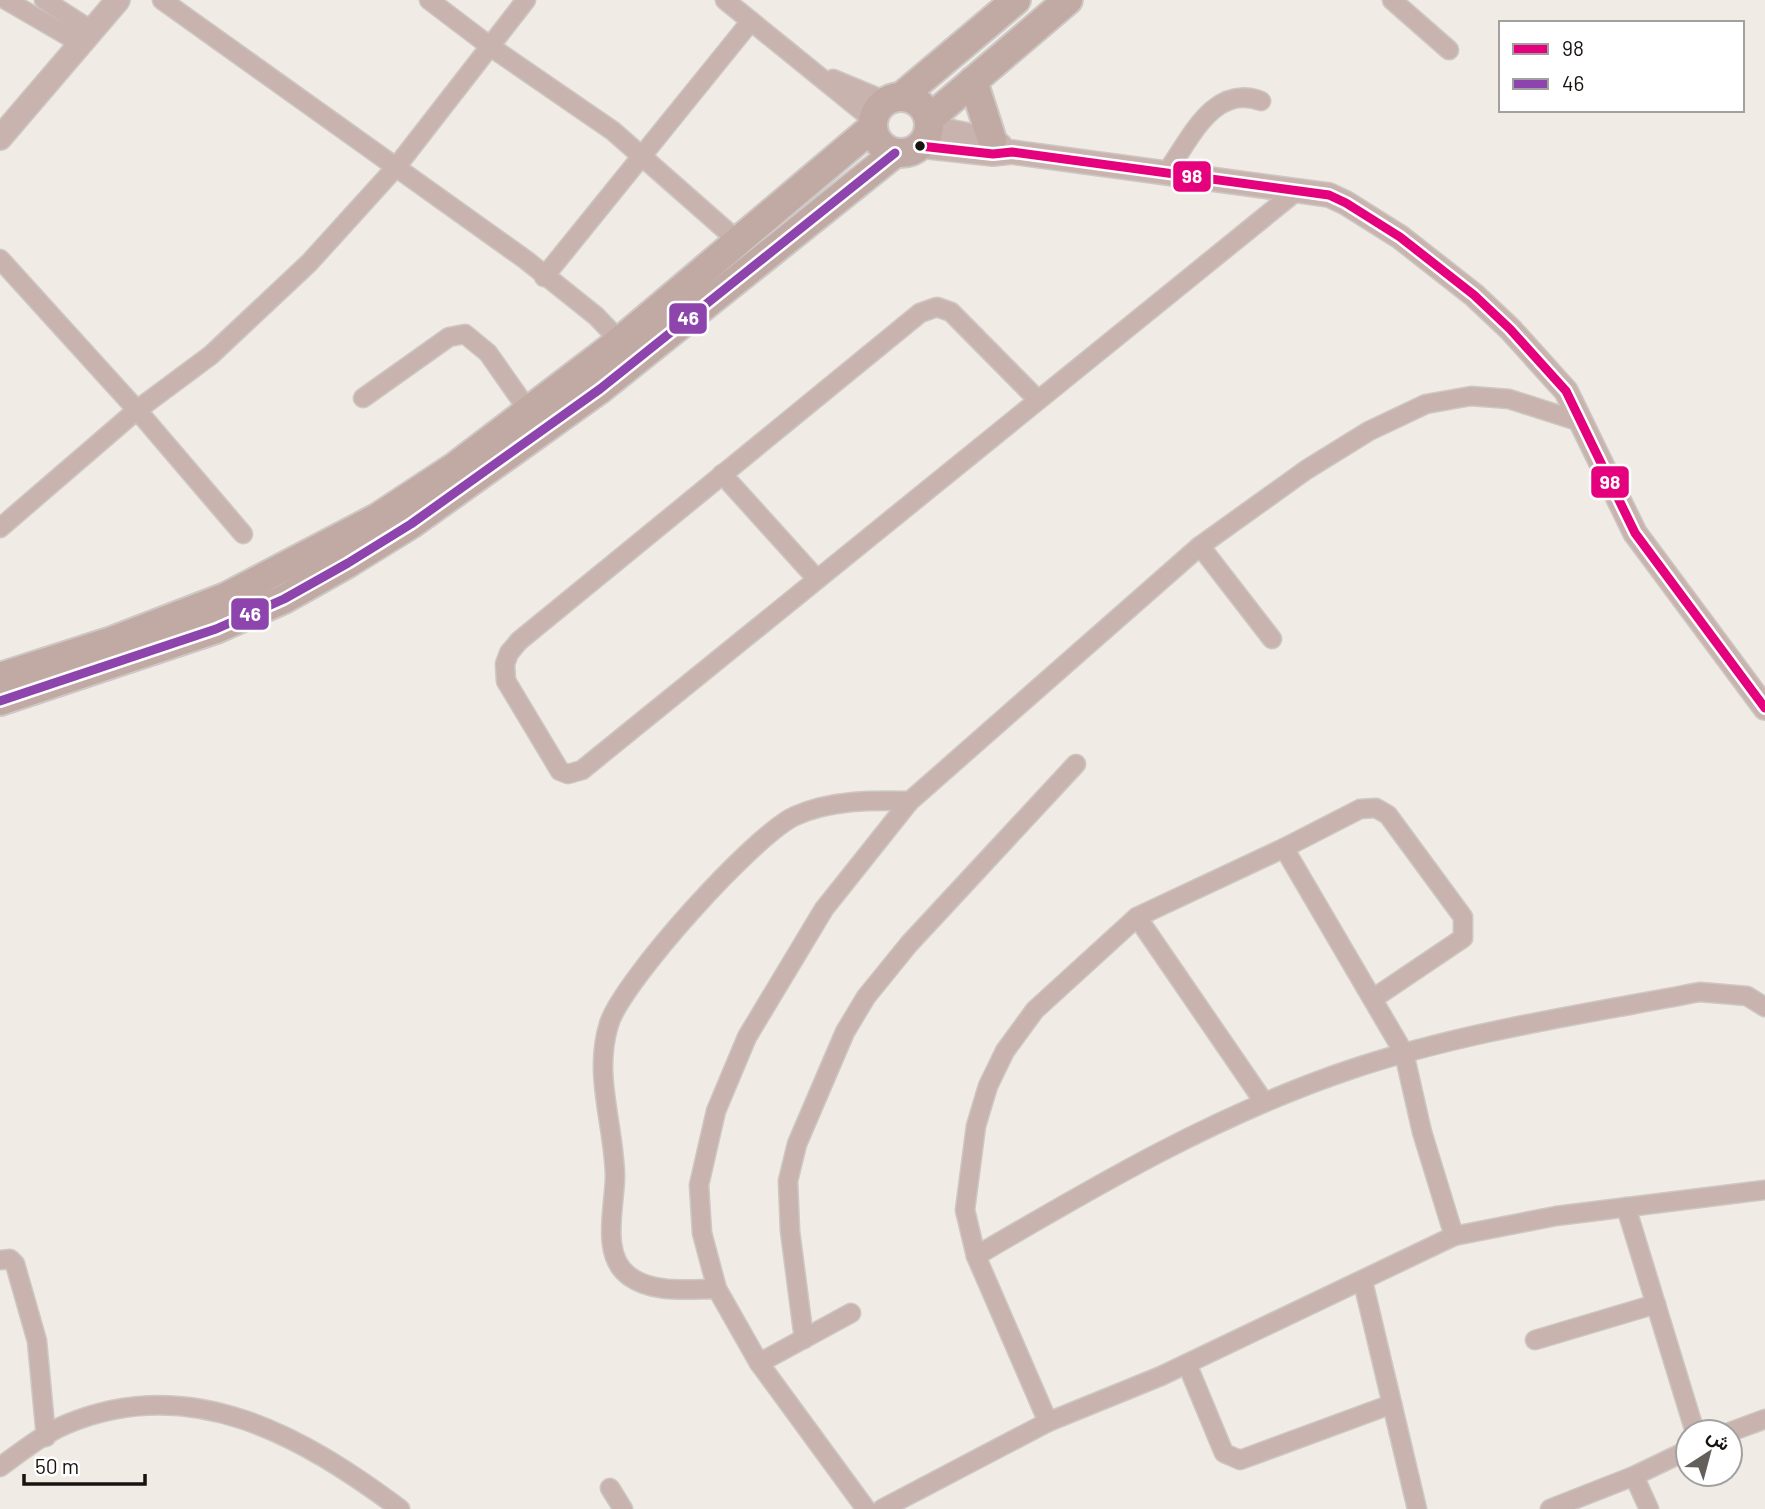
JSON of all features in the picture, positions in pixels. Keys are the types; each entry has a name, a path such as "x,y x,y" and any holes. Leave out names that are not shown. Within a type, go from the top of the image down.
{"main road":[{"path":"0,677 112,641 226,597 377,518 456,466 620,341 738,241 883,111 1016,0"},
{"path":"0,701 216,629 284,599 411,524 600,389 918,136 973,82 1068,0"},
{"path":"973,82 1002,146"},
{"path":"883,111 913,100 923,108 918,136"},
{"path":"883,111 880,144 918,136"}],"street":[{"path":"6,0 85,37"},
{"path":"44,0 85,37"},
{"path":"0,138 117,0"},
{"path":"162,0 526,260 596,316 620,341"},
{"path":"429,0 491,47 613,131 640,158 738,241"},
{"path":"0,528 137,410 188,374 270,302 397,166 526,0"},
{"path":"725,0 814,70 883,111"},
{"path":"1392,0 1450,50"},
{"path":"544,277 751,21"},
{"path":"1166,173 1211,110 1227,99 1245,94 1261,100"},
{"path":"918,136 1002,146 1166,173 1299,189 1346,202 1401,237 1474,295 1539,359 1566,391 1584,423 1635,533 1764,703"},
{"path":"1037,399 951,312 937,307 920,313 519,641 509,653 505,664 506,681 560,771 568,775 582,770 1299,189"},
{"path":"0,260 137,410 243,534"},
{"path":"363,398 449,337 465,334 488,353 528,410"},
{"path":"866,1509 759,1363 717,1289 702,1233 699,1185 716,1111 747,1037 824,909 910,801 1200,546 1306,470 1369,430 1426,404 1471,396 1509,399 1584,423"},
{"path":"722,474 816,578"},
{"path":"1200,546 1272,639"},
{"path":"804,1339 790,1231 788,1181 797,1143 845,1032 866,997 909,944 1076,764"},
{"path":"717,1289 670,1289 645,1284 629,1276 613,1253 614,1149 601,1066 609,1022 631,984 656,951 766,838 792,817 816,808 839,804 910,801"},
{"path":"1048,1422 976,1256 965,1210 976,1126 988,1086 1004,1051 1035,1010 1137,917 1360,809 1376,808 1388,815 1463,917 1463,938 1374,998"},
{"path":"1284,848 1404,1053 1422,1132 1454,1236"},
{"path":"1137,917 1264,1102"},
{"path":"976,1256 1122,1170 1264,1102 1404,1053 1700,992 1747,996 1765,1007"},
{"path":"882,1509 1048,1422 1188,1364 1454,1236 1556,1216 1765,1190"},
{"path":"1626,1208 1691,1418"},
{"path":"0,1260 10,1259 15,1265 37,1340 46,1437"},
{"path":"1363,1282 1417,1509"},
{"path":"1535,1340 1656,1304"},
{"path":"759,1363 851,1313"},
{"path":"1188,1364 1224,1453 1240,1460 1392,1404"},
{"path":"0,1467 65,1425 97,1413 145,1405 222,1411 271,1428 354,1475 400,1509"},
{"path":"1744,1427 1765,1419"},
{"path":"1550,1509 1634,1476 1674,1457"},
{"path":"1634,1476 1649,1509"},
{"path":"610,1488 623,1509"}],"transit line":[{"name":"98","path":"920,146 993,154 1012,152 1329,195 1400,237 1474,295 1510,329 1566,391 1635,533 1765,708"},
{"name":"46","path":"0,701 216,629 284,599 348,563 411,524 600,389 895,153"}]}
